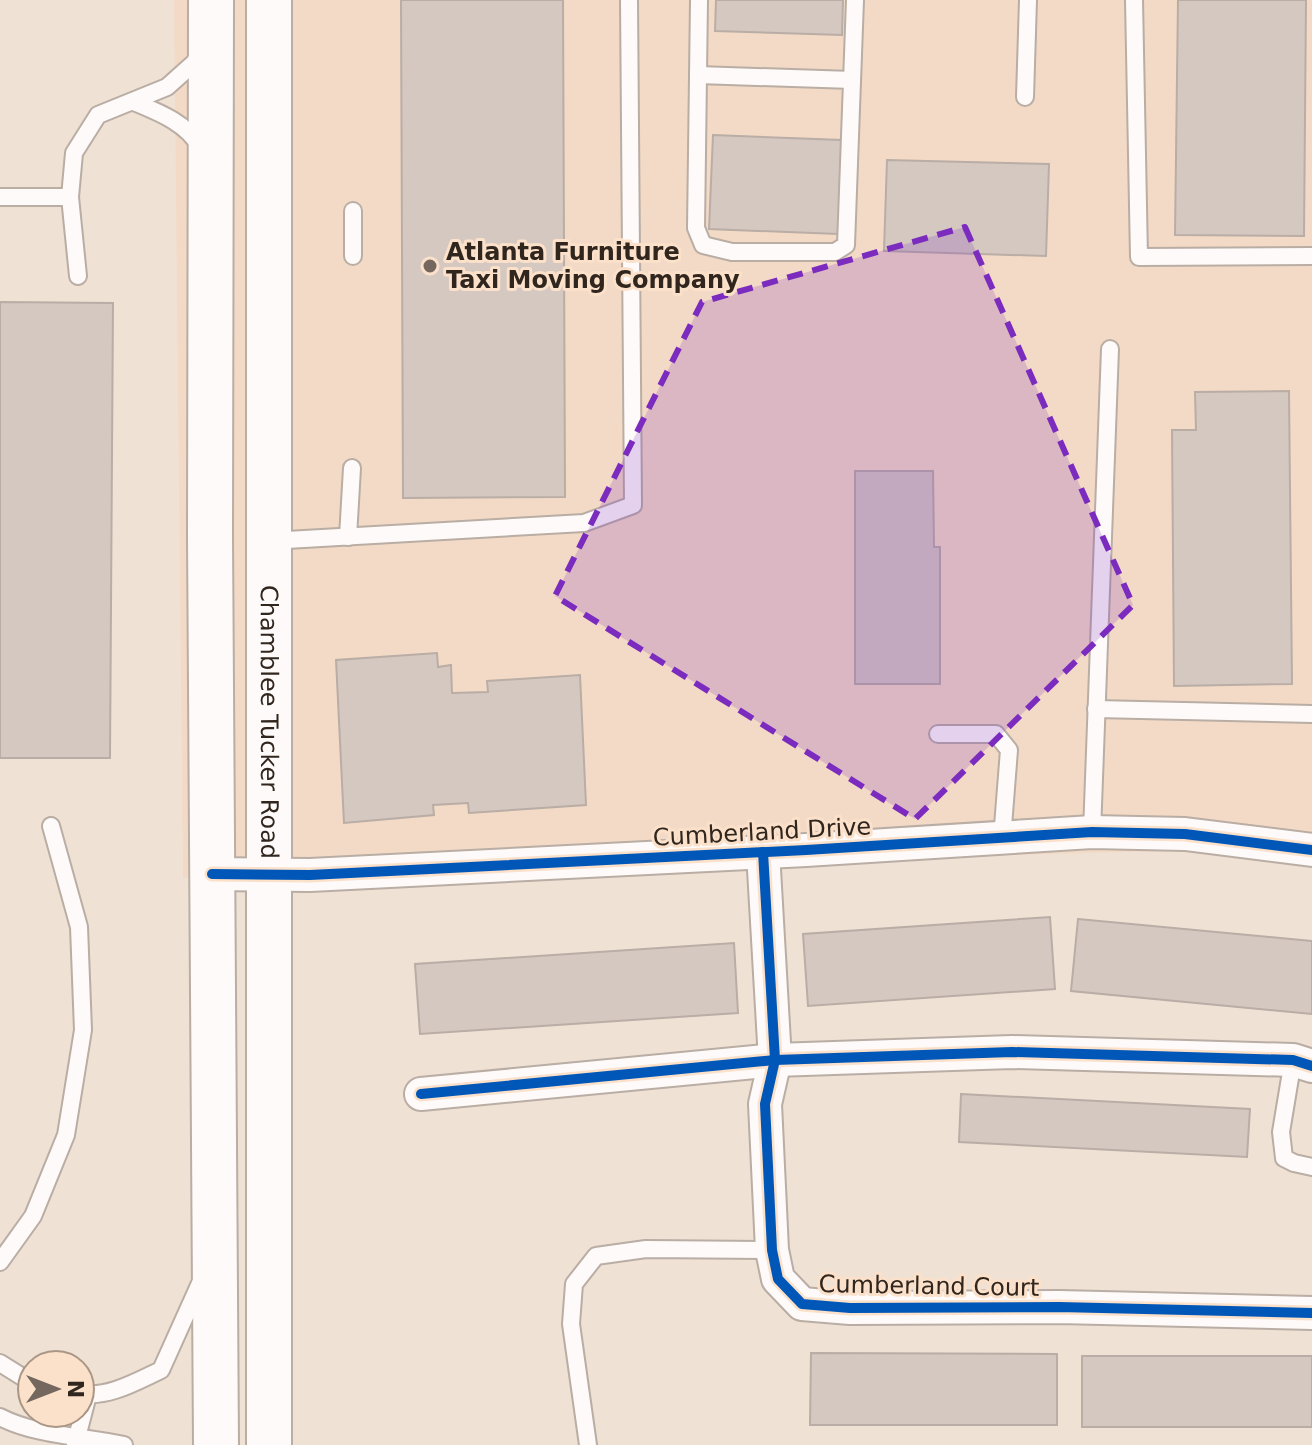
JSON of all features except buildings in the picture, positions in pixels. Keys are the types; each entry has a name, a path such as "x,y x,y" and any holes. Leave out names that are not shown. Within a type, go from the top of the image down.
{"main road":[{"name":"Chamblee Tucker Road","path":"269,0 269,1445"},
{"path":"211,13 216,1445"}],"street":[{"name":"Cumberland Drive","path":"212,874 310,875 1092,832 1185,834 1312,850"},
{"name":"Cumberland Court","path":"763,852 775,1060 765,1104 772,1250 778,1279 802,1304 850,1308 1059,1307 1312,1313"},
{"path":"421,1094 775,1060 1012,1052 1303,1063"}],"lane":[{"path":"267,541 584,523 633,505 629,0"},
{"path":"699,0 696,228 703,245 732,252 835,252 846,245 855,0"},
{"path":"1025,97 1028,0"},
{"path":"1134,0 1139,257 1312,256"},
{"path":"78,276 70,197 74,153 98,115 167,87 195,62 211,13"},
{"path":"698,75 852,80"},
{"path":"134,102 164,115 194,136 210,168"},
{"path":"0,197 70,197"},
{"path":"353,211 353,256"},
{"path":"1092,832 1110,349"},
{"path":"348,537 352,468"},
{"path":"1096,709 1312,714"},
{"path":"938,734 996,734 1009,750 1002,839"},
{"path":"0,1262 33,1216 66,1135 83,1030 79,927 51,826"},
{"path":"1303,1063 1281,1132 1284,1158 1312,1167"},
{"path":"588,1445 571,1324 574,1284 596,1256 646,1249 772,1250"},
{"path":"96,1392 124,1387 161,1370 214,1250"},
{"path":"0,1417 76,1442 124,1445"}],"highlighted area":[{"path":"965,227 1133,605 915,819 555,596 702,302"}],"shaded area":[{"path":"174,0 1312,0 1312,847 333,877 183,878"}],"cycle path":[{"path":"212,874 310,875 1092,832 1185,834 1312,850"},
{"path":"763,852 775,1060 765,1104 772,1250 778,1279 802,1304 850,1308 1059,1307 1312,1313"},
{"path":"421,1094 775,1060 1012,1052 1293,1060 1312,1066"}],"place":[{"name":"Atlanta Furniture Taxi Moving Company","path":"430,266"}]}
